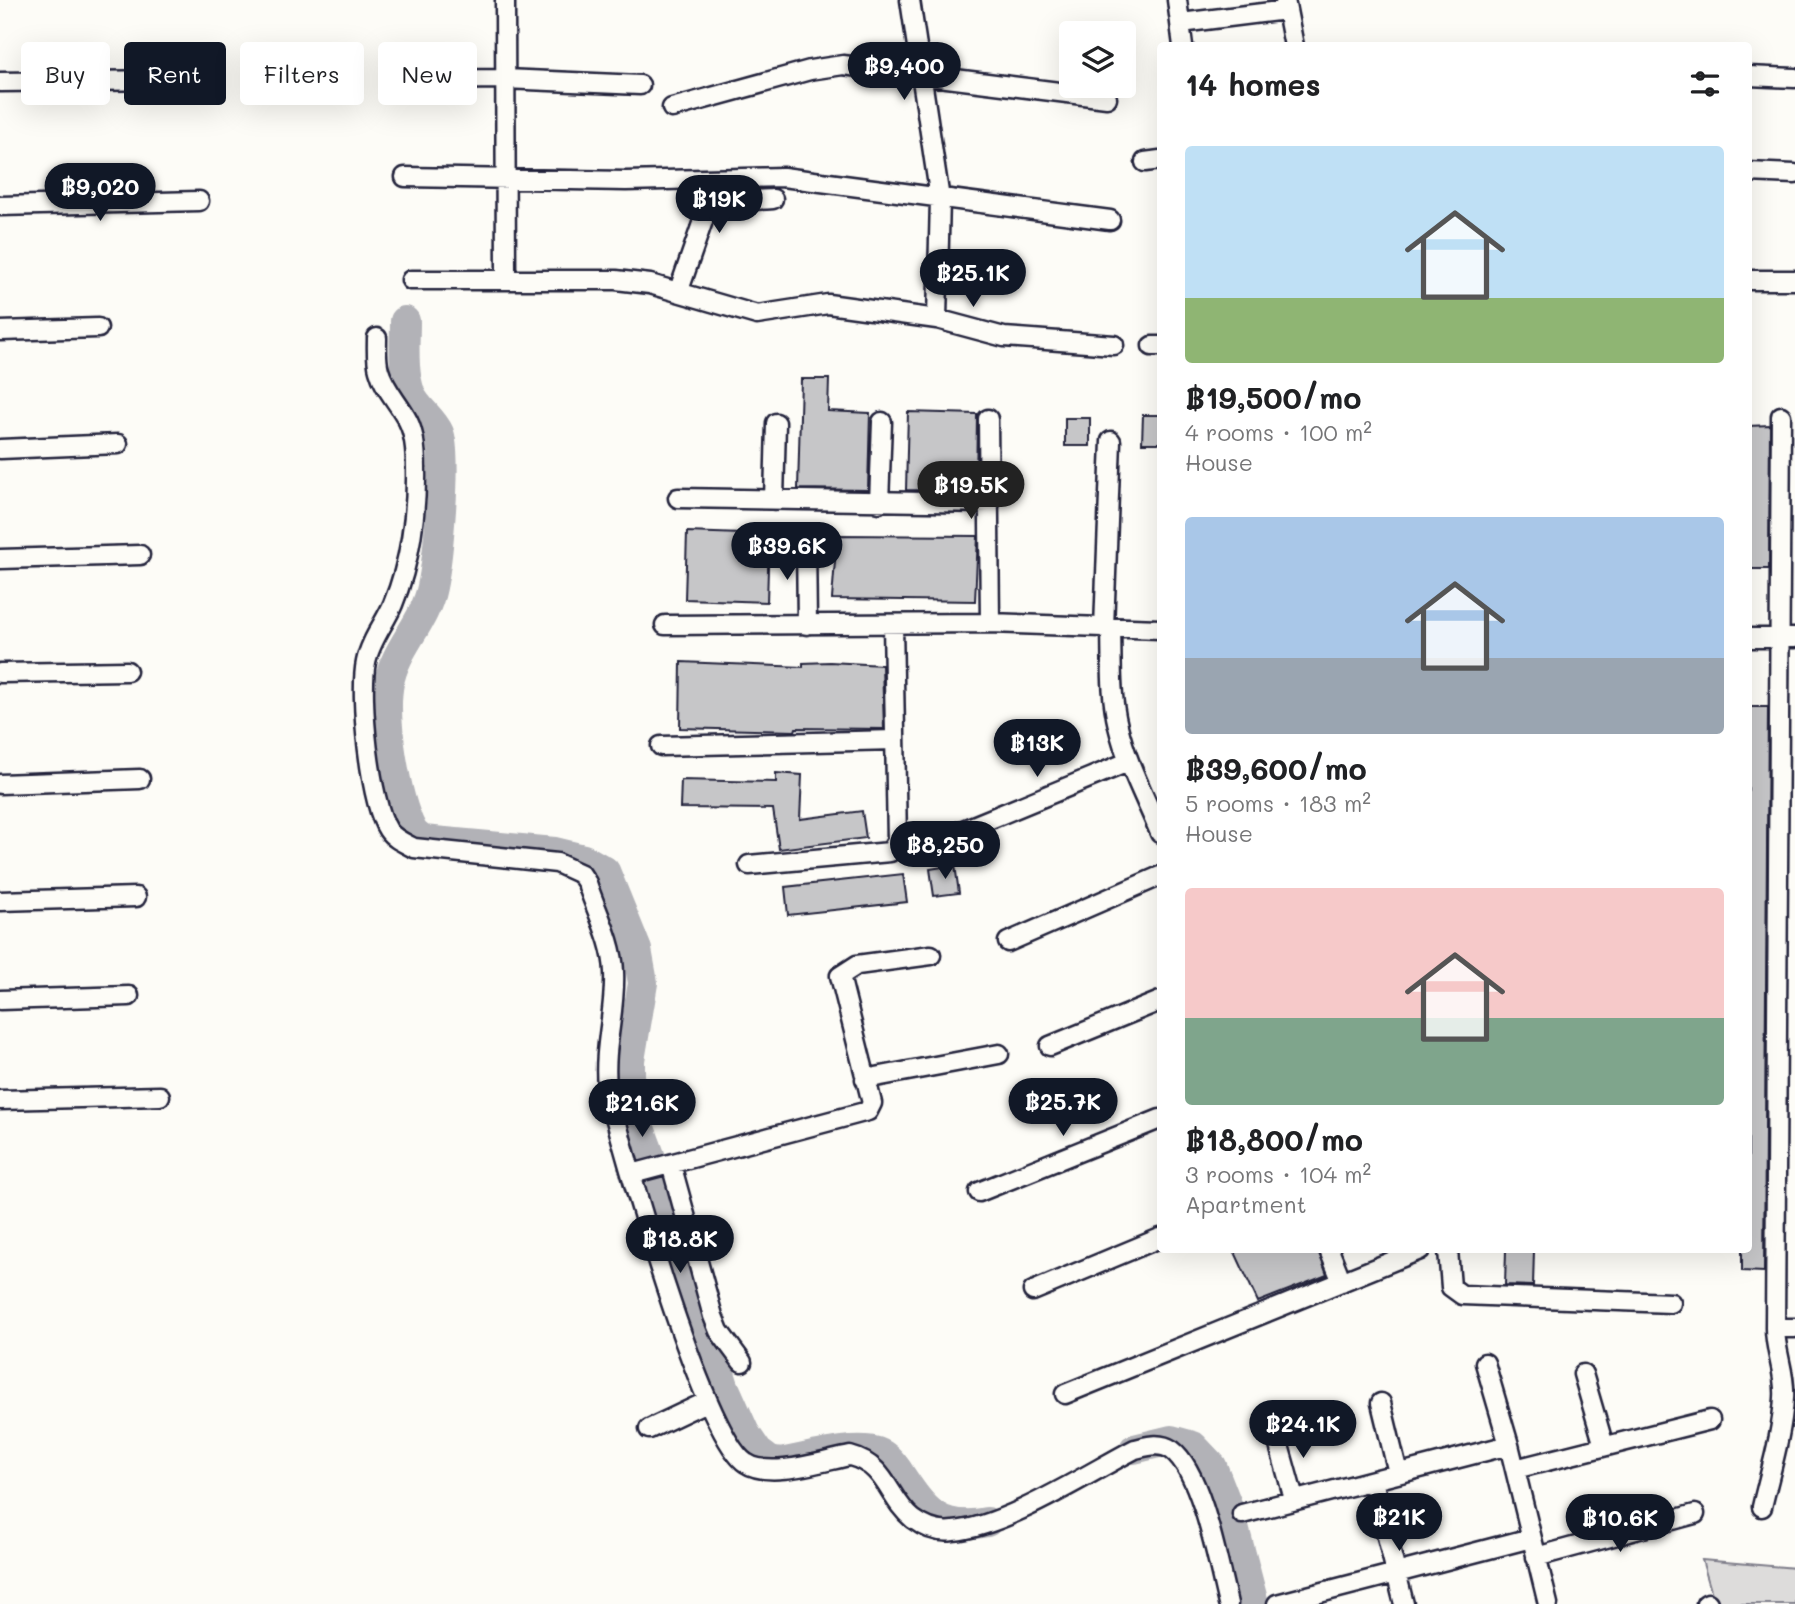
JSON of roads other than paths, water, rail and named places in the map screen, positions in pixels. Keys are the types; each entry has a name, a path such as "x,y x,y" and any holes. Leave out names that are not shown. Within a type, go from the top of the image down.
{"street":[{"path":"505,0 506,280"},
{"path":"909,0 940,199 937,319"},
{"path":"1177,0 1183,42"},
{"path":"1181,23 1286,5 1293,42"},
{"path":"672,108 810,70 843,65 1059,92"},
{"path":"1752,76 1795,78"},
{"path":"477,79 640,85"},
{"path":"0,82 124,81"},
{"path":"1752,172 1795,174"},
{"path":"405,177 626,181 783,177 1110,220"},
{"path":"679,290 705,215 712,208 719,203 773,199"},
{"path":"0,206 199,201"},
{"path":"411,280 616,281 650,284 679,290 757,315 828,304 937,319 1004,337 1114,345"},
{"path":"1752,280 1795,280"},
{"path":"0,331 98,328"},
{"path":"377,338 379,368 389,393 408,421 415,443 416,468 404,573 393,605 366,658 363,680 367,744 381,813 388,830 398,840 414,848 556,863 581,874 587,883 614,968 605,1065 610,1098 638,1172 686,1346 729,1445 745,1463 764,1470 850,1456 863,1460 874,1467 908,1514 935,1531 978,1526 1012,1513 1135,1449 1152,1444 1162,1446 1182,1460 1191,1478 1206,1517 1228,1604"},
{"path":"1762,1507 1785,1397 1784,1377 1775,1345 1787,638 1781,416"},
{"path":"988,419 990,623"},
{"path":"774,500 776,422"},
{"path":"879,503 882,422"},
{"path":"1111,442 1108,628 1113,694 1128,762 1154,800"},
{"path":"0,449 118,444"},
{"path":"678,498 990,503"},
{"path":"806,538 807,625"},
{"path":"0,559 140,555"},
{"path":"665,625 990,623 1157,629"},
{"path":"749,865 890,852 897,841 893,624"},
{"path":"1752,638 1787,638"},
{"path":"0,673 127,671"},
{"path":"661,746 895,740"},
{"path":"961,831 1128,762"},
{"path":"0,784 139,779"},
{"path":"1007,942 1157,877"},
{"path":"0,901 136,897"},
{"path":"638,1172 868,1111 872,1103 840,976 857,965 931,955"},
{"path":"0,1000 129,996"},
{"path":"1050,1046 1157,1002"},
{"path":"865,1079 999,1054"},
{"path":"0,1100 160,1096"},
{"path":"979,1192 1157,1120"},
{"path":"669,1164 716,1324 742,1362"},
{"path":"1033,1291 1157,1239"},
{"path":"1330,1253 1342,1282"},
{"path":"1065,1394 1413,1253"},
{"path":"1448,1253 1451,1287 1462,1295 1671,1303"},
{"path":"1775,1328 1795,1328"},
{"path":"1485,1363 1509,1445 1548,1604"},
{"path":"1583,1374 1604,1446"},
{"path":"649,1429 708,1401"},
{"path":"1381,1403 1398,1473"},
{"path":"1515,1469 1710,1420"},
{"path":"1275,1431 1294,1499"},
{"path":"1242,1514 1509,1445"},
{"path":"1373,1481 1404,1604"},
{"path":"1536,1557 1695,1514"},
{"path":"1277,1604 1531,1538"}],"waterway":[{"path":"405,321 408,386 414,400 439,433 443,463 439,532 432,587 423,612 392,670 387,698 392,758 401,799 412,830 423,840 555,852 584,859 605,871 637,950 643,983 630,1060 630,1101 658,1177 724,1386 745,1433 758,1452 770,1461 779,1463 842,1451 877,1452 890,1461 925,1508 934,1515 957,1524 987,1522"},
{"path":"1134,1449 1171,1440 1193,1446 1212,1466 1230,1512 1254,1604"}]}
